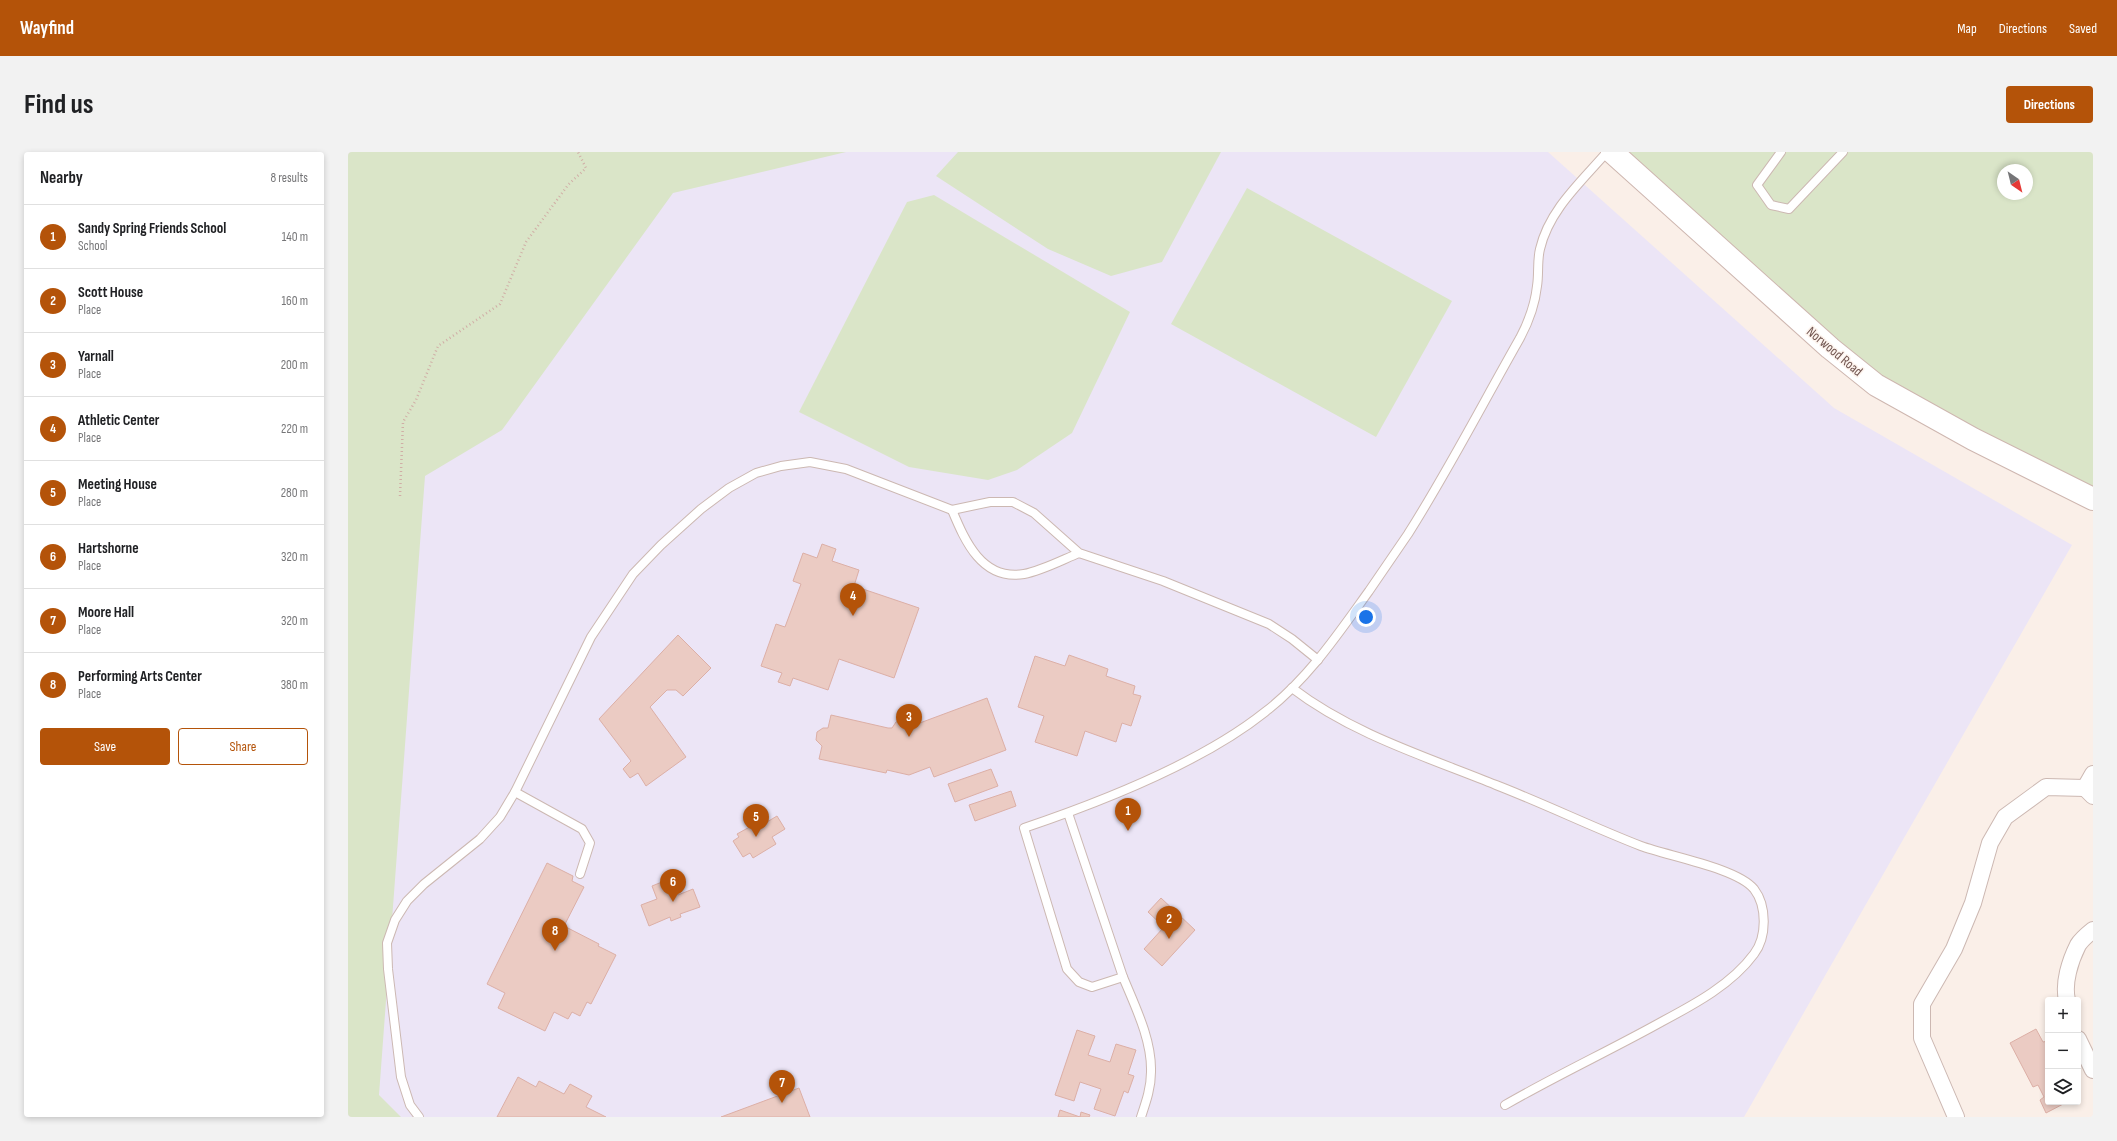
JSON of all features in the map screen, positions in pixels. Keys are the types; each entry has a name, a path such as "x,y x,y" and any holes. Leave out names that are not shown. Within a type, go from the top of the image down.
{"main road":[{"name":"Norwood Road","path":"1612,152 1830,348 1876,385 1973,440 2093,499"}],"street":[{"path":"1956,1117 1922,1038 1922,1004 1954,949 1973,903 1990,843 2005,817 2046,787 2089,792 2093,774"},
{"path":"2066,997 2064,991 2069,969 2078,944 2093,930"},
{"path":"2081,1045 2093,1070"}],"lane":[{"path":"1123,977 1092,987 1079,982 1067,969 1024,828 1068,813 1167,770 1222,741 1264,713 1292,688 1318,660 1340,633 1408,534 1520,338 1532,314 1538,286 1540,251 1547,228 1559,206 1607,152"},
{"path":"1781,152 1756,185 1771,205 1789,209 1843,152"},
{"path":"419,1117 410,1105 401,1077 388,969 387,943 395,920 407,901 424,884 480,839 500,817 515,792 591,637 629,580 661,545 701,509 729,488 756,473 781,466 810,462 846,469 952,510 990,502 1013,502 1034,513 1079,554 1163,581 1269,624 1292,639 1318,660"},
{"path":"952,510 965,542 986,566 1003,573 1024,574 1079,554"},
{"path":"1292,688 1315,706 1362,730 1503,787 1593,828 1655,851 1739,877 1753,888 1762,904 1764,929 1755,953 1738,972 1697,1002 1505,1105"},
{"path":"515,792 582,829 590,843 580,874"},
{"path":"1068,813 1123,977 1140,1020 1147,1043 1152,1071 1148,1095 1141,1117"}],"path":[{"path":"400,496 403,422 416,400 438,346 500,304 526,242 568,185 586,168 578,152"}],"shaded area":[{"path":"348,152 1548,152 1834,408 2072,545 1744,1117 348,1117"}],"green space":[{"path":"348,152 846,152 673,193 502,430 425,476 379,1095 401,1117 348,1117"},
{"path":"958,152 1221,152 1162,262 1111,276 1048,249 936,176"},
{"path":"1612,152 2093,152 2093,499 1876,385"},
{"path":"1247,188 1452,301 1376,437 1171,324"},
{"path":"934,195 1130,312 1072,433 1017,470 988,480 909,467 799,412 907,202"}],"building":[{"path":"822,544 836,549 832,561 859,570 854,586 919,608 894,678 839,659 828,690 793,678 790,686 778,682 782,673 761,666 776,624 785,627 801,584 793,581 803,553 817,558"},
{"path":"678,635 711,668 683,696 676,690 667,690 650,707 686,757 646,786 638,773 630,778 623,769 631,761 599,719"},
{"path":"1069,655 1108,669 1106,676 1135,686 1133,694 1141,696 1131,726 1122,723 1116,742 1085,731 1077,756 1035,742 1044,716 1018,707 1035,656 1065,666"},
{"path":"987,698 1006,750 934,777 930,767 909,775 887,770 886,773 819,759 822,746 816,740 817,732 823,728 828,728 831,715 888,728 892,728 896,722 902,720 907,722 909,727"},
{"path":"991,769 998,786 955,802 948,784"},
{"path":"1011,791 1016,806 975,821 969,805"},
{"path":"777,816 785,829 772,837 776,844 753,858 750,853 743,857 733,841 739,837 737,834 755,824 757,828"},
{"path":"547,863 573,876 572,881 584,887 564,926 599,944 598,946 616,955 591,1004 587,1002 580,1016 572,1012 568,1019 554,1012 545,1031 498,1008 505,993 487,984"},
{"path":"672,878 678,895 693,889 700,907 680,914 681,917 671,921 670,917 649,926 641,905 657,899 652,886"},
{"path":"1161,898 1195,930 1162,966 1144,949 1164,927 1148,912"},
{"path":"2036,1029 2043,1042 2045,1042 2045,1105 2061,1105 2046,1113 2040,1100 2044,1097 2038,1085 2033,1087 2010,1043"},
{"path":"1077,1030 1095,1036 1088,1055 1110,1062 1116,1044 1136,1050 1128,1074 1134,1076 1128,1093 1124,1091 1115,1116 1094,1109 1101,1089 1080,1082 1074,1101 1055,1095"},
{"path":"518,1077 536,1087 539,1081 564,1094 570,1084 592,1096 586,1107 606,1117 497,1117"},
{"path":"799,1088 810,1117 721,1117"},
{"path":"1060,1110 1080,1117 1058,1117"},
{"path":"1081,1112 1090,1115 1089,1117 1080,1117"}],"place":[{"name":"Athletic Center","path":"853,616"},
{"name":"Yarnall","path":"909,737"},
{"name":"Sandy Spring Friends School","path":"1128,831"},
{"name":"Meeting House","path":"756,837"},
{"name":"Hartshorne","path":"673,902"},
{"name":"Scott House","path":"1169,939"},
{"name":"Performing Arts Center","path":"555,951"},
{"name":"Moore Hall","path":"782,1103"}]}
